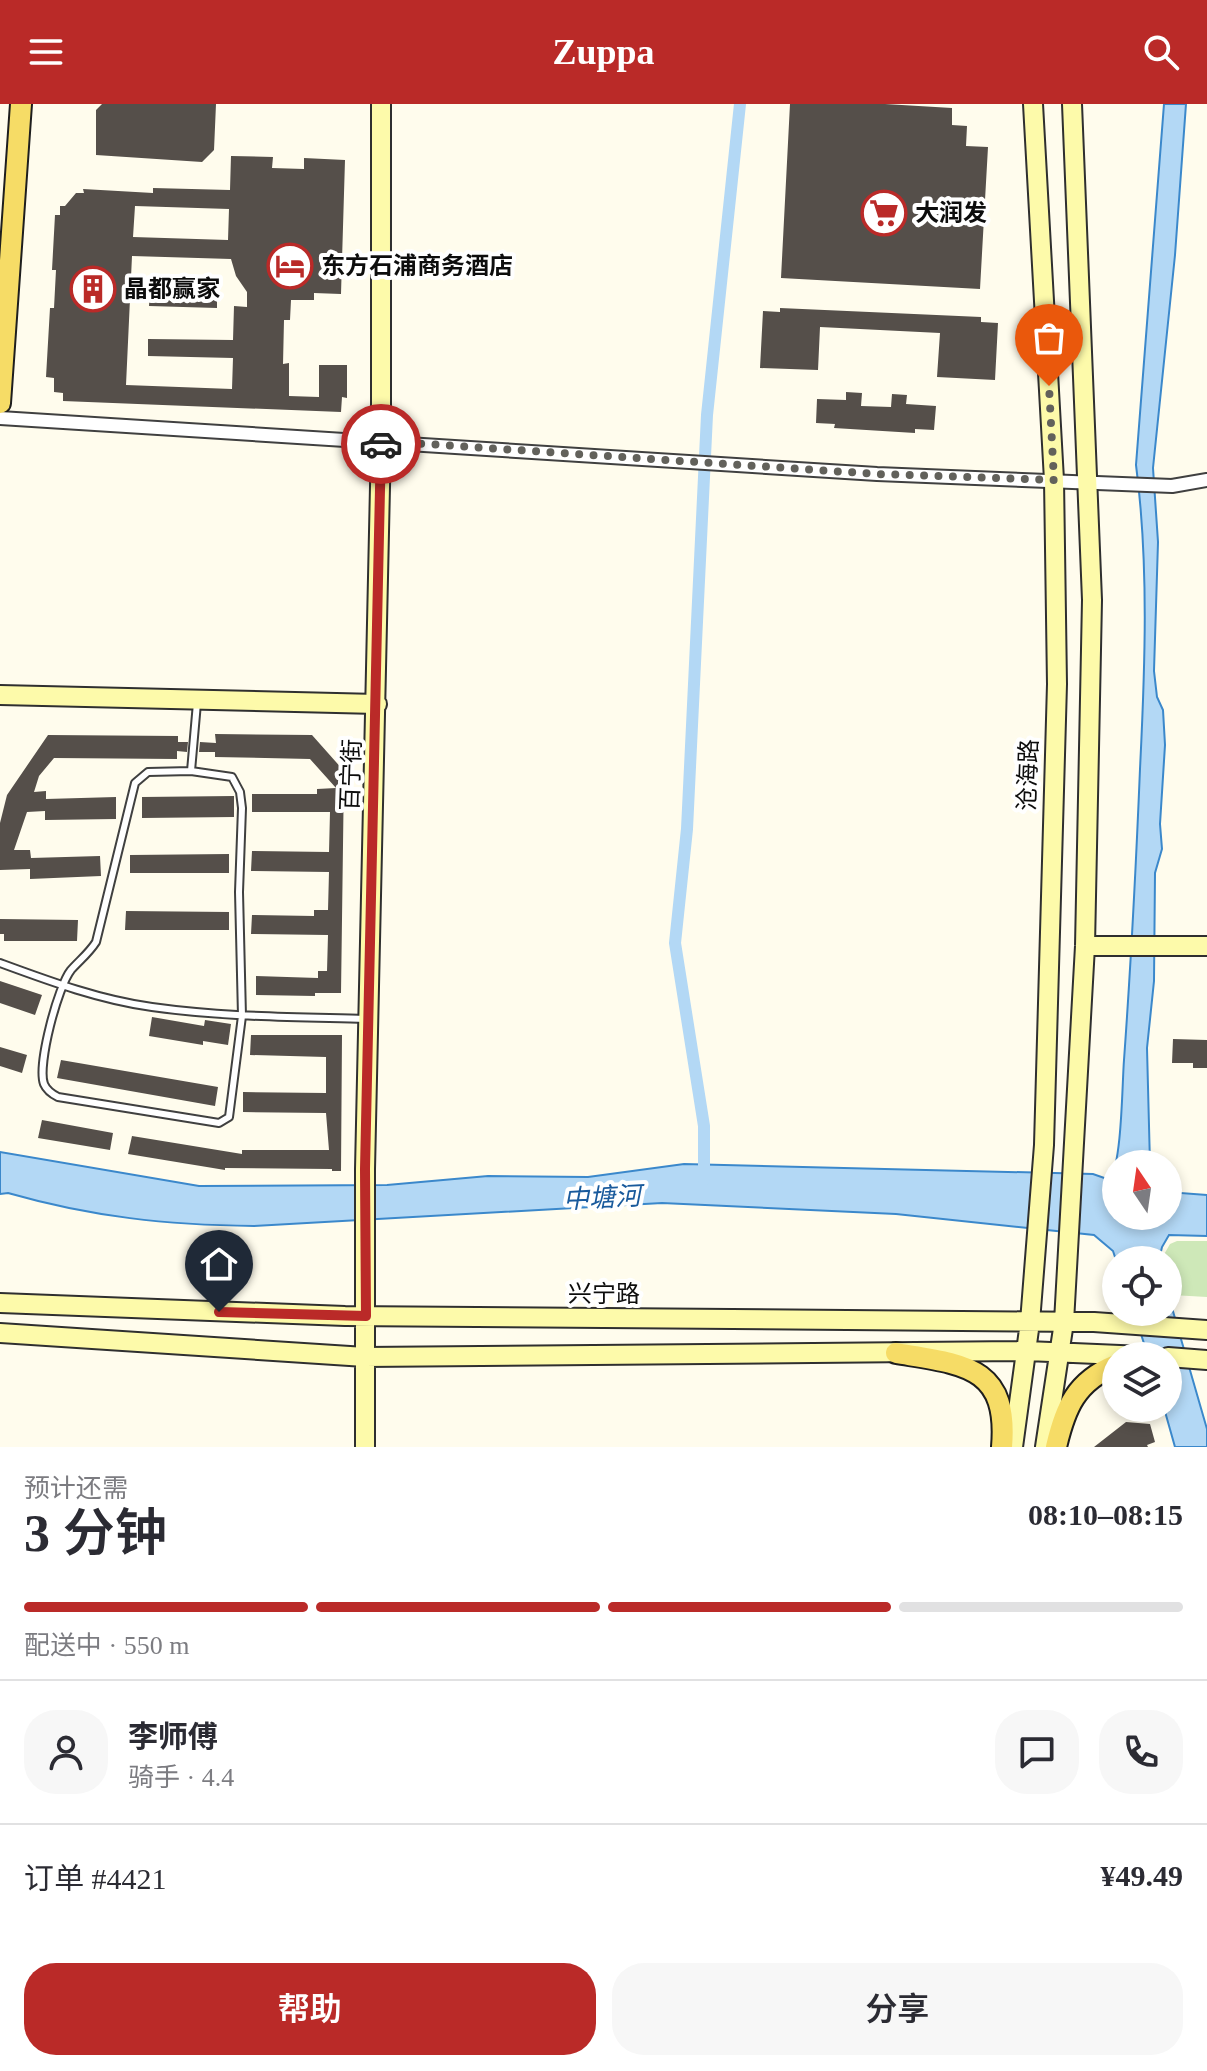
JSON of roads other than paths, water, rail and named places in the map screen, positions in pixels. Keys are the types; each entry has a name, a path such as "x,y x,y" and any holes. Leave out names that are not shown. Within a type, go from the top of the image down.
{"main road":[{"path":"0,403 21,104"},
{"name":"百宁街","path":"365,1447 365,1169 381,441 381,104"},
{"name":"沧海路","path":"1013,1447 1027,1351 1042,1178 1057,684 1054,480 1033,104"},
{"path":"1045,1447 1064,1322 1072,1184 1085,946 1092,600 1072,104"},
{"path":"0,695 377,704"},
{"path":"1085,946 1207,946"},
{"name":"兴宁路","path":"0,1303 366,1316 1064,1322 1199,1330"},
{"path":"0,1333 365,1357 1027,1351 1102,1354"},
{"path":"896,1353 967,1367 981,1377 994,1389 1001,1406 1004,1425 1002,1447"},
{"path":"1056,1447 1070,1400 1102,1374"}],"street":[{"path":"0,418 877,474 1161,486 1207,480"}],"lane":[{"path":"191,771 197,700"},
{"path":"191,771 232,777 240,792 242,1016 229,1117 225,1122 58,1097 50,1093 41,1070 52,1018 64,987 70,971 86,958 96,942 135,783 148,772 191,771"},
{"path":"0,963 64,987 149,1007 242,1016 369,1019"}],"water":[{"path":"1164,104 1186,104 1175,255 1153,468 1158,542 1154,671 1157,697 1163,710 1165,745 1160,824 1162,849 1155,873 1154,981 1147,1048 1150,1150 1118,1150 1143,693 1143,540 1136,465"},
{"name":"中塘河","path":"0,1152 199,1186 387,1185 488,1176 588,1177 684,1164 1093,1174 1102,1177 1102,1230 1182,1230 1182,1193 1207,1195 1207,1236 1169,1235 1163,1246 1107,1246 1094,1235 896,1214 662,1203 254,1226 191,1224 130,1218 8,1193 0,1194"},
{"path":"1138,1326 1177,1326 1182,1342 1144,1342"},
{"path":"1182,1342 1207,1429 1207,1447 1175,1447 1168,1422 1182,1422"}],"waterway":[{"path":"704,1180 704,1126 675,943 687,829 707,415 740,104"}],"place":[{"name":"大润发","path":"884,213"},
{"name":"东方石浦商务酒店","path":"290,266"},
{"name":"晶都赢家","path":"93,289"}]}
